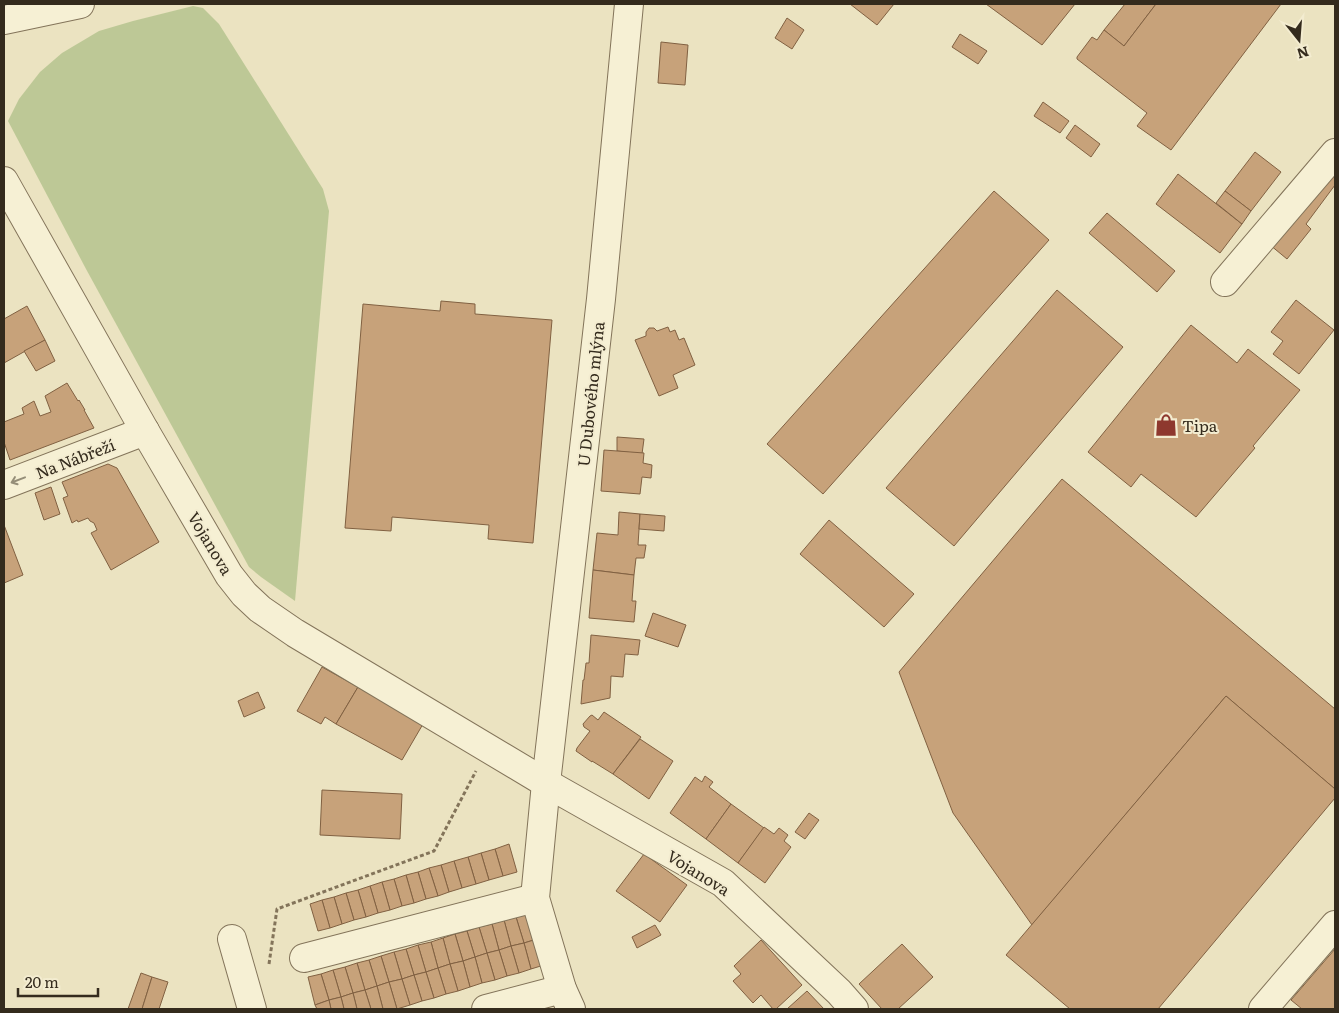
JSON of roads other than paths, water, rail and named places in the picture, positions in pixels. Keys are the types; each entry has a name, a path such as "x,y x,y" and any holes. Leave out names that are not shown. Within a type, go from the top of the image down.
{"street":[{"path":"4,20 80,4"},
{"name":"U Dubového mlýna","path":"546,783 601,300 629,4"},
{"path":"1225,282 1335,153"},
{"name":"Vojanova","path":"4,180 228,575 244,594 260,609 295,633 546,783 723,883 839,992 854,1009"},
{"name":"Na Nábřeží","path":"4,485 145,431"},
{"path":"486,1009 566,999 536,898 546,783"},
{"path":"304,958 536,898"},
{"path":"1263,1009 1335,925"},
{"path":"232,939 252,1009"}],"place":[{"name":"Tipa","path":"1166,425"}]}
